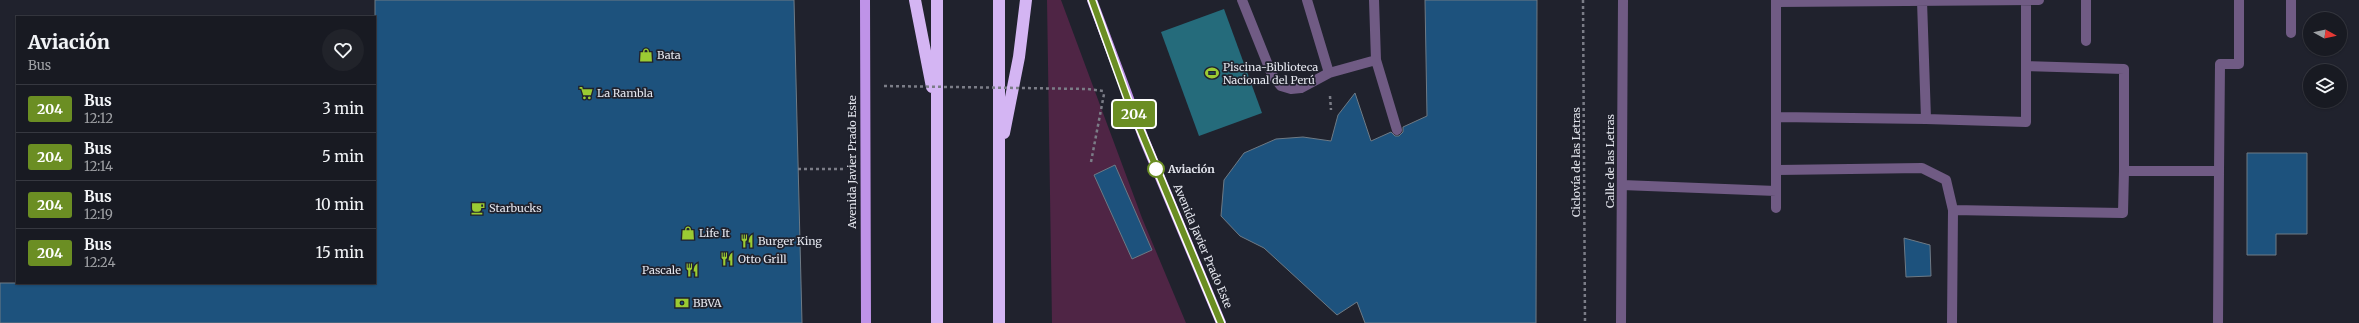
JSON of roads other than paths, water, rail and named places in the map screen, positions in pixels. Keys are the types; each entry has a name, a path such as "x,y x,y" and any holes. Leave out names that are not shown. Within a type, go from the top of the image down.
{"highway":[{"path":"915,0 937,107"},
{"path":"937,0 937,323"},
{"path":"999,0 999,323"},
{"path":"999,162 1019,57 1026,0"}],"main road":[{"name":"Avenida Javier Prado Este","path":"865,0 864,168 866,323"},
{"name":"Avenida Javier Prado Este","path":"1092,0 1141,132 1221,323"}],"street":[{"path":"1242,0 1272,75 1281,86 1291,89 1301,88 1329,73 1376,60"},
{"path":"1308,0 1329,73"},
{"path":"1374,0 1376,60 1397,130"},
{"name":"Calle de las Letras","path":"1621,323 1623,0"},
{"path":"1776,208 1776,1 2039,0"},
{"path":"2086,0 2086,41"},
{"path":"2218,323 2220,64 2239,64 2239,0"},
{"path":"2291,0 2291,32"},
{"path":"1922,1 1926,119"},
{"path":"1776,117 2026,122 2026,1"},
{"path":"1953,210 2124,213 2124,69 2026,66"},
{"path":"1776,170 1922,168 1946,180 1953,210 1952,323"},
{"path":"2124,171 2219,171"},
{"path":"1622,185 1776,191"}],"water":[{"name":"Piscina-Biblioteca Nacional del Perú","path":"1224,9 1262,113 1199,136 1161,32"}],"place":[{"name":"Bata","path":"646,55"},
{"name":"Piscina-Biblioteca Nacional del Perú","path":"1212,73"},
{"name":"La Rambla","path":"586,93"},
{"name":"Aviación","path":"1156,169"},
{"name":"Starbucks","path":"478,208"},
{"name":"Life It","path":"688,233"},
{"name":"Burger King","path":"747,241"},
{"name":"Otto Grill","path":"727,259"},
{"name":"Pascale","path":"692,270"},
{"name":"BBVA","path":"682,303"}]}
